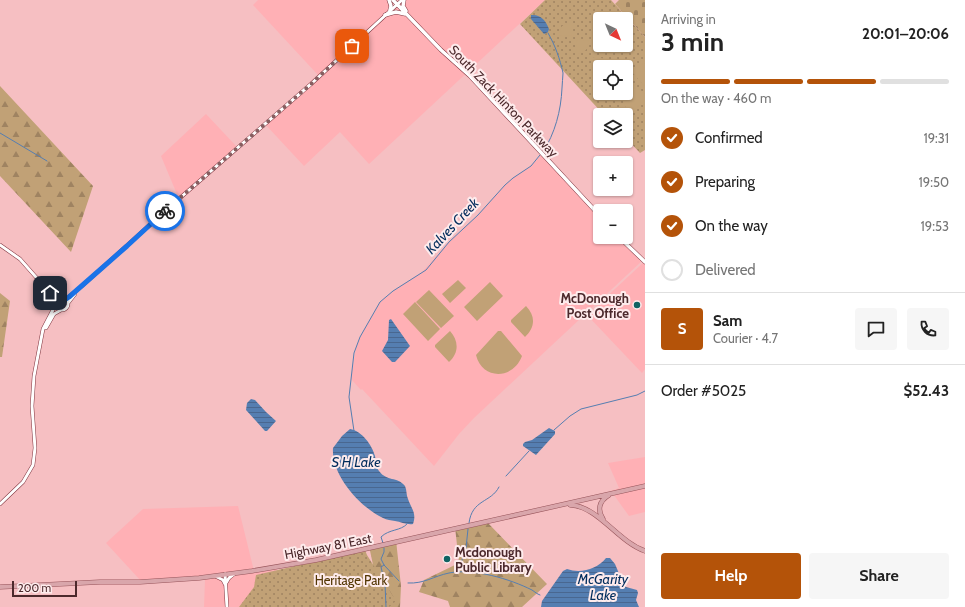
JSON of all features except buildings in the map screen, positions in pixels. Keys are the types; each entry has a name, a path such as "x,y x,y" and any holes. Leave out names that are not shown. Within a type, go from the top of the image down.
{"main road":[{"path":"389,0 392,6 390,10"},
{"name":"South Zack Hinton Parkway","path":"393,0 441,50 470,76 593,208"},
{"path":"403,0 403,6 408,16"},
{"path":"385,15 396,12 408,16"},
{"path":"626,244 645,262"},
{"name":"Highway 81 East","path":"0,587 100,582 140,582 240,572 316,560 645,486"},
{"path":"605,522 600,514 600,506 603,500 611,494"},
{"path":"563,505 579,506 586,509 605,522 631,544 645,551"}],"street":[{"path":"66,299 311,84 390,10 403,0"},
{"path":"0,245 20,260 50,293 56,303 57,308 61,310"},
{"path":"43,333 54,314 66,308 68,303 80,288"},
{"path":"50,293 66,299 68,303"},
{"path":"0,504 25,480 33,462 35,448 32,388 45,325 56,303 62,298"},
{"path":"226,585 229,578 240,572"},
{"path":"225,574 228,607"},
{"path":"212,576 220,578 226,585"}],"shaded area":[{"path":"258,0 389,0 395,7 403,0 545,0 369,164 340,132 304,166 264,123 318,75 253,5"},
{"path":"206,114 237,147 179,199 161,156"},
{"path":"542,154 593,209 593,244 626,244 643,260 474,418 459,434 434,466 351,379 356,348 360,337 380,302 393,291 422,272 505,185 531,166"},
{"path":"645,261 645,369 642,373 587,315"},
{"path":"645,457 645,512 629,516 611,491 619,488 608,463"},
{"path":"238,506 254,571 281,565 244,607 204,607 205,580 141,581 106,543 143,509"}],"green space":[{"path":"545,0 611,0 622,12 593,12 593,52 633,52 633,24 645,37 645,150 640,153 633,146 633,108 598,108 520,24"},
{"path":"619,0 645,0 645,37 633,24 633,12 622,12 615,4"},
{"path":"572,23 571,36 559,35 562,26"},
{"path":"578,39 589,41 586,50 578,54 576,42"},
{"path":"594,57 608,60 593,60 593,74 591,71 592,58"},
{"path":"645,63 645,87 633,73 633,69"},
{"path":"633,84 645,94 645,99 633,112 633,108 627,108 623,100 633,100"},
{"path":"0,86 93,186 71,252 0,176"},
{"path":"458,280 466,288 450,303 442,294"},
{"path":"490,282 503,296 477,321 464,307"},
{"path":"429,290 454,316 441,328 416,302"},
{"path":"0,293 10,301 2,357 0,357"},
{"path":"415,302 440,329 428,341 403,314"},
{"path":"526,306 533,318 533,322 531,330 525,337 511,322 511,320"},
{"path":"450,331 455,339 457,347 455,355 449,362 435,347 435,345"},
{"path":"498,331 501,331 522,356 518,364 512,369 505,373 498,374 491,373 484,369 479,363 476,355"},
{"path":"486,521 547,584 522,607 450,607 448,601 419,592 424,580 459,563 455,527"},
{"path":"396,540 401,586 400,607 359,607 379,593 369,546"},
{"name":"Heritage Park","path":"365,550 396,601 389,607 239,607 254,587 256,575"}],"water":[{"path":"531,15 538,16 543,19 549,29 548,32 544,34 531,19"},
{"path":"391,319 410,346 395,362 392,362 382,351 388,340 389,320"},
{"path":"251,399 255,400 276,421 267,431 265,431 246,410 247,403"},
{"path":"549,428 555,431 555,434 536,455 523,446 525,442 532,440"},
{"name":"S H Lake","path":"350,429 359,433 372,447 379,471 385,477 399,481 405,486 407,497 414,514 413,524 406,524 386,519 374,513 357,498 342,479 337,469 333,448 342,436"},
{"name":"McGarity Lake","path":"606,558 610,558 615,564 626,587 637,590 638,593 636,600 639,607 541,607 542,601 563,571 567,569 578,571 588,570 598,565"}],"waterway":[{"name":"Kalves Creek","path":"543,152 557,122 563,75 557,52 548,33"},
{"path":"0,133 47,161"},
{"name":"Kalves Creek","path":"354,431 349,397 354,353 360,337 380,302 393,291 426,270 449,242 478,215 505,185 531,166 540,155"},
{"path":"554,430 570,416 581,409 637,395 645,391"},
{"path":"506,476 529,451"},
{"path":"469,523 471,515 478,505 496,492 499,487"},
{"name":"Kalves Creek","path":"383,543 381,537 384,534 402,528 407,524"},
{"path":"458,572 466,548 468,529"},
{"name":"Kalves Creek","path":"384,548 381,559 384,565 399,581"},
{"name":"Kalves Creek","path":"384,565 381,567 385,584 386,607"},
{"path":"408,583 424,581 449,573 469,572 503,578 532,590 540,595"}],"way so far":[{"path":"165,211 311,84 352,46"}],"place":[{"name":"McDonough Post Office","path":"637,305"},
{"name":"Mcdonough Public Library","path":"447,559"}],"route":[{"path":"50,293 66,299 69,297 165,211"}]}
